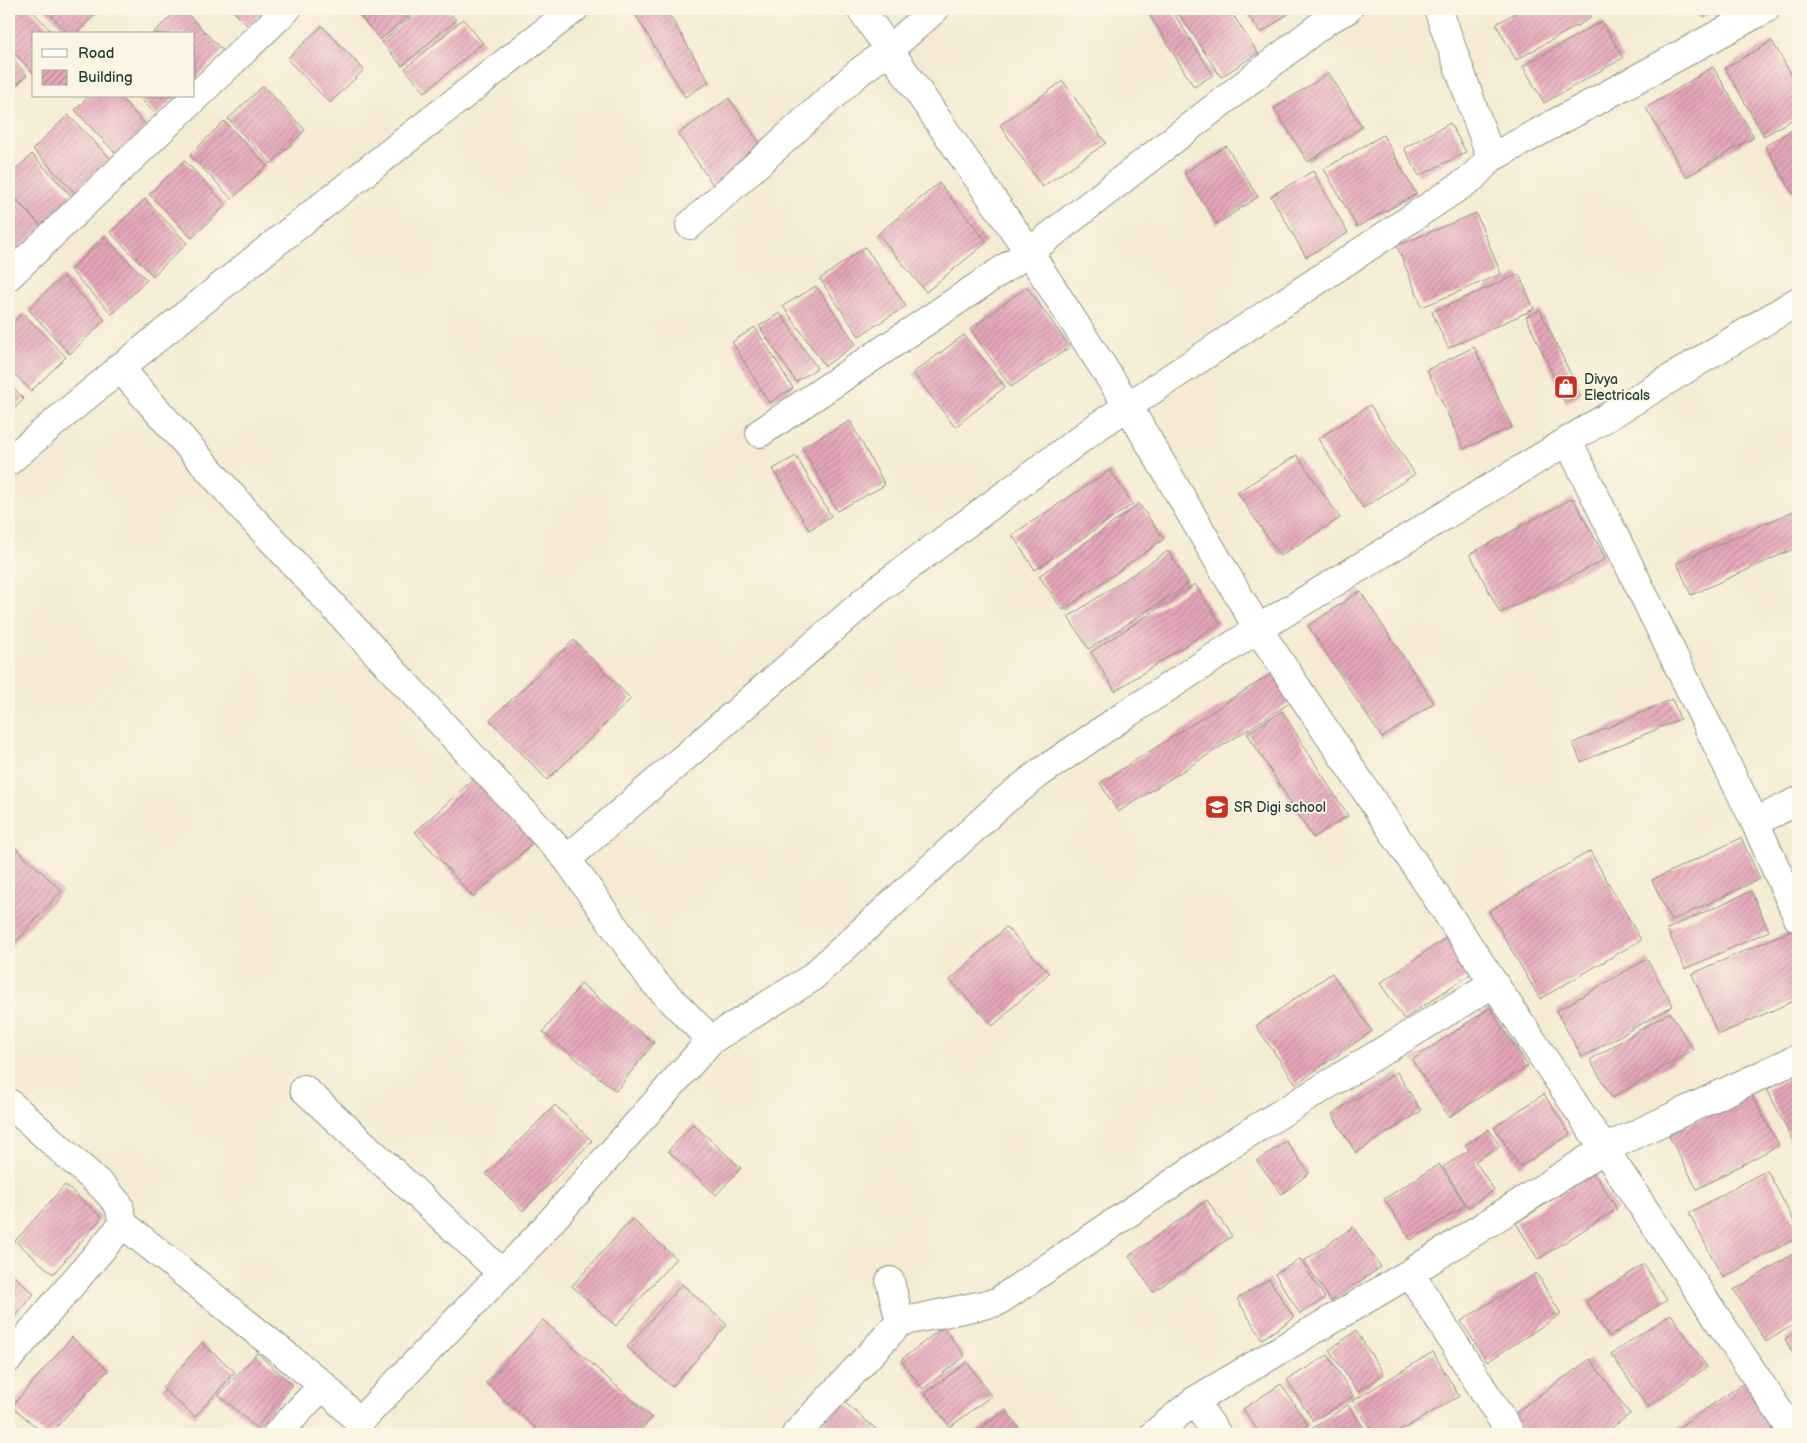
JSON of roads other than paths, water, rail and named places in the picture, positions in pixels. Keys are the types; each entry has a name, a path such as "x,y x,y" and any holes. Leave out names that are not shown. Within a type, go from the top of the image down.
{"street":[{"path":"195,97 287,9"},
{"path":"9,461 119,367 574,9"},
{"path":"861,9 1029,252 1128,406 1258,629 1794,1434"},
{"path":"690,225 859,72 889,50 935,9"},
{"path":"760,433 1029,252 1326,21 1348,9"},
{"path":"1438,9 1491,158"},
{"path":"567,859 881,587 1098,426 1472,178 1491,158 1765,9"},
{"path":"9,276 194,98"},
{"path":"9,1103 109,1194 119,1205 123,1224 323,1385 366,1428 711,1040 810,979 996,808 1041,772 1124,715 1258,629 1798,301"},
{"path":"119,367 248,514 567,859 652,980 711,1040"},
{"path":"1568,441 1755,822 1798,918"},
{"path":"1755,822 1798,801"},
{"path":"796,1434 900,1322 997,1302 1226,1147 1494,983"},
{"path":"1154,1434 1194,1401 1410,1273 1604,1149 1798,1058"},
{"path":"304,1089 502,1273"},
{"path":"9,1358 123,1224"},
{"path":"1410,1273 1511,1434"},
{"path":"890,1282 900,1322"},
{"path":"277,1434 323,1385"},
{"path":"1194,1401 1217,1434"}],"place":[{"name":"Divya Electricals","path":"1566,387"},
{"name":"SR Digi school","path":"1217,807"}]}
